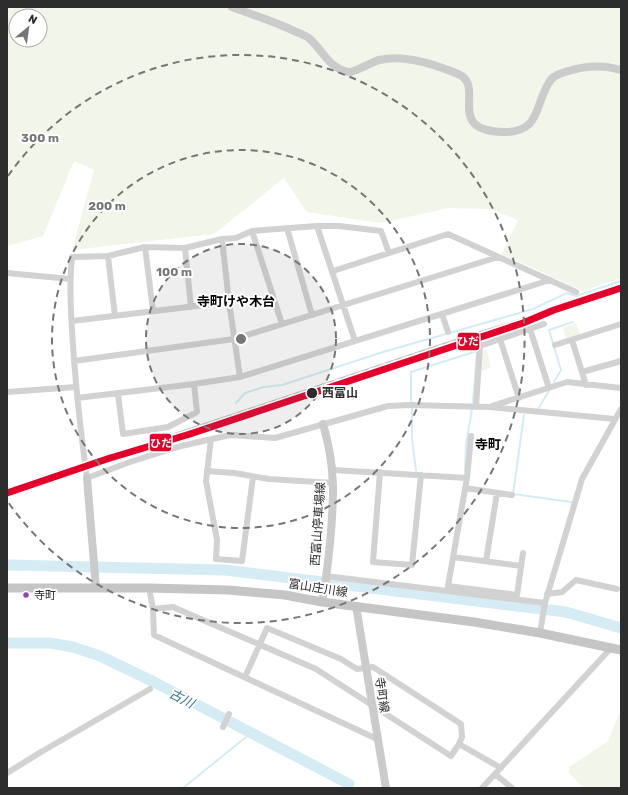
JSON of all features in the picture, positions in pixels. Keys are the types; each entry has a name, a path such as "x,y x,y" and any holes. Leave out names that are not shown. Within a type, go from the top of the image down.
{"main road":[{"name":"富山庄川線","path":"7,588 149,588 228,590 284,595 322,602 429,616 540,633 617,648"}],"street":[{"path":"232,7 281,25 310,38 329,62 349,72 355,71 362,66 379,60 404,58 447,69 461,75 470,92 469,116 472,122 479,127 490,131 505,132 516,130 533,121 546,88 551,79 558,74 578,67 598,66 621,70"},
{"path":"317,226 355,341"},
{"path":"96,588 87,478 74,361 70,279 72,257 108,256 145,247 184,248 236,238 252,230 317,226 339,226 381,231 389,253"},
{"path":"287,228 312,315"},
{"path":"252,230 282,324"},
{"path":"333,271 448,234 576,292"},
{"path":"222,240 240,377"},
{"path":"145,247 153,312"},
{"path":"184,248 191,307"},
{"path":"108,256 115,316"},
{"path":"74,361 234,339 498,257"},
{"path":"7,273 70,279"},
{"path":"77,398 118,394 240,377 550,280"},
{"path":"72,321 229,302"},
{"path":"442,314 448,332"},
{"path":"476,406 480,346 544,324"},
{"path":"556,345 621,324"},
{"path":"530,328 549,388"},
{"path":"500,339 518,398"},
{"path":"572,340 586,385"},
{"path":"582,372 621,361"},
{"path":"489,407 566,382 621,388"},
{"path":"118,394 123,434 168,427 197,412 194,384"},
{"path":"7,392 76,387"},
{"path":"87,478 130,462 181,446 230,435 275,438 388,406 476,406 615,419"},
{"path":"540,633 547,594 582,479 621,409"},
{"name":"西富山停車場線","path":"322,602 325,588 334,503 333,470 329,445 323,424"},
{"path":"471,436 467,478 448,586 517,595 523,552"},
{"path":"211,439 206,481 217,540 216,559 242,561 253,477"},
{"path":"333,470 467,478"},
{"path":"207,471 234,473 253,477 333,483"},
{"path":"380,472 373,562 412,566 420,475"},
{"path":"465,488 512,495"},
{"path":"486,561 497,493"},
{"path":"453,557 521,566"},
{"path":"326,576 545,603"},
{"path":"547,594 562,592 576,580 617,589"},
{"path":"149,588 153,609 154,635 377,738"},
{"name":"寺町線","path":"356,606 365,668 386,788"},
{"path":"153,609 173,607 260,645 316,669 451,756 462,737 461,724 373,667 357,669 342,659 268,628 260,645 245,677"},
{"path":"482,788 617,648"},
{"path":"7,773 150,689"},
{"path":"223,727 229,714"},
{"path":"459,744 501,768"},
{"path":"495,774 512,788"}],"shaded area":[{"path":"7,7 621,7 621,278 583,291 502,254 518,220 490,209 448,208 381,223 307,212 284,178 214,234 72,250 94,170 74,161 43,236 7,246"},
{"path":"576,323 580,334 567,339 563,328"},
{"path":"486,348 491,367 481,371 482,352"},
{"path":"621,712 621,788 583,788 569,773 569,767 608,741"}],"waterway":[{"path":"236,403 245,393 264,387 282,385 383,352 533,309 567,293 576,296 621,281"},
{"path":"554,382 561,370 549,330 573,322"},
{"path":"411,401 411,372 477,351 473,402"},
{"path":"538,409 549,391"},
{"path":"412,408 412,438 416,471"},
{"path":"465,471 466,445 472,409"},
{"path":"524,415 513,494 571,502"},
{"path":"7,565 225,570 566,612 621,628"},
{"name":"古川","path":"7,643 49,643 73,647 100,656 154,682 349,784"},
{"path":"183,788 251,733"}],"railway":[{"path":"107,459 467,337 554,310"}],"transit line":[{"name":"ひだ","path":"7,493 107,459 190,434 523,323 554,310 621,288"}],"place":[{"name":"西富山","path":"312,393"},
{"name":"寺町","path":"26,595"}],"district":[{"name":"寺町けや木台","path":"236,301"},
{"name":"寺町","path":"488,444"}]}
